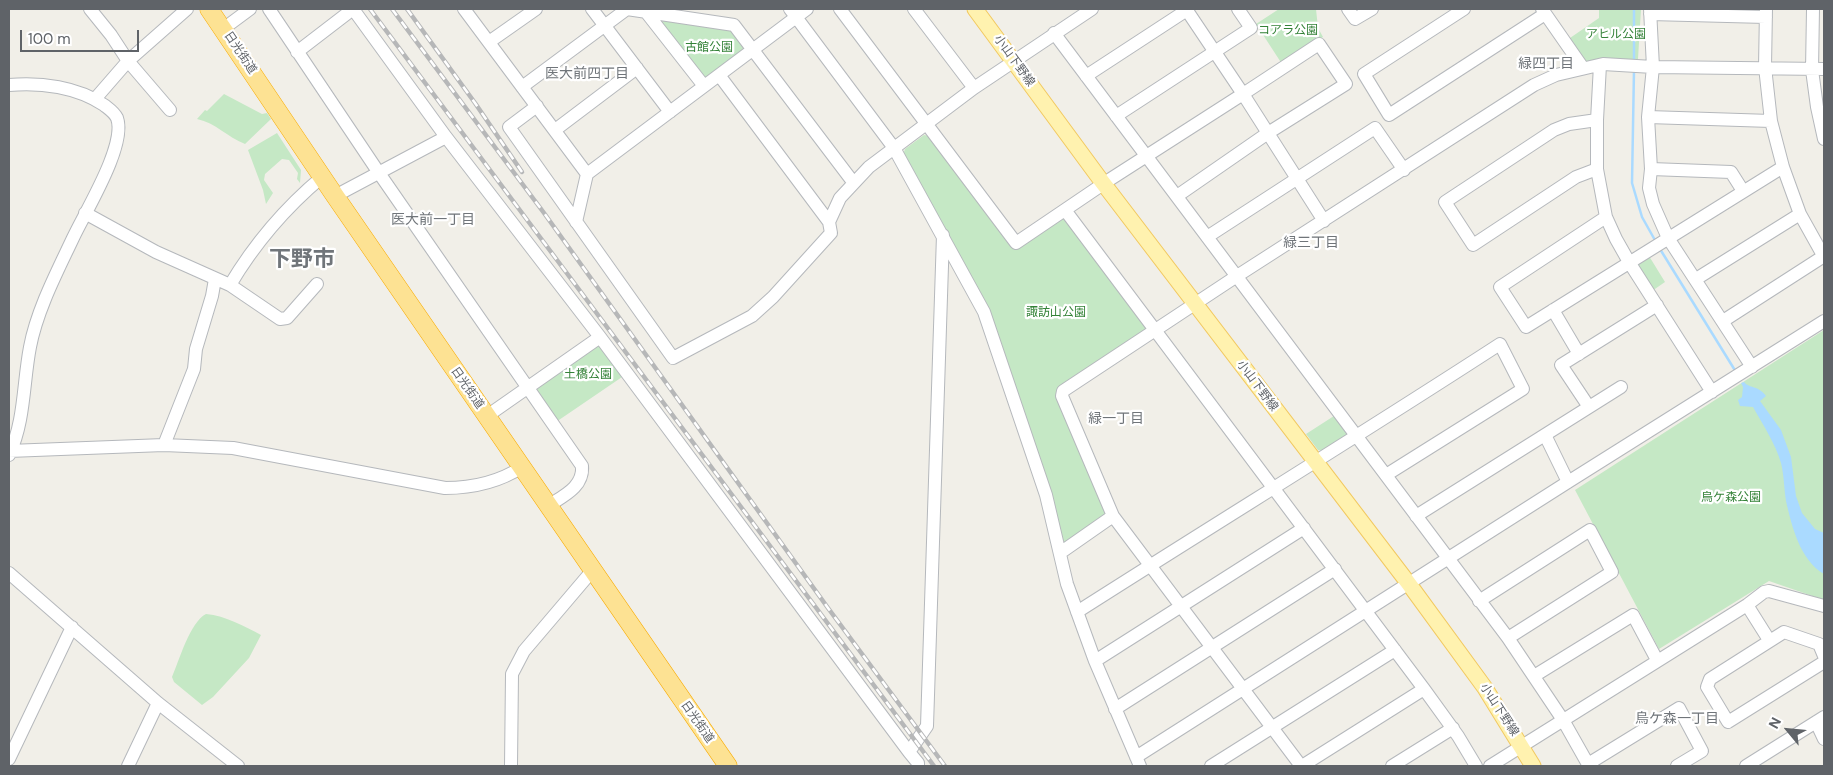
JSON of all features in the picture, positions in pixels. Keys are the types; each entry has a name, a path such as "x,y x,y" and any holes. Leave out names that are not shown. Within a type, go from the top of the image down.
{"highway":[{"name":"日光街道","path":"209,9 592,571 728,766"}],"main road":[{"name":"小山下野線","path":"975,9 1103,183 1409,584 1485,688 1533,766"}],"street":[{"path":"90,9 111,35 128,62 170,110"},
{"path":"94,99 128,62 187,9"},
{"path":"223,29 250,9"},
{"path":"269,9 379,173 582,466 582,473 576,487 548,506"},
{"path":"297,52 354,9 446,137 600,337 919,765"},
{"path":"464,9 587,174"},
{"path":"489,42 536,9"},
{"path":"592,9 670,112"},
{"path":"522,87 627,9 646,12 679,13 734,25 854,182"},
{"path":"576,222 587,174 753,49 793,13 807,9"},
{"path":"840,9 1016,243 1103,183 1319,44 1346,84 1268,133 1177,196"},
{"path":"914,9 974,88"},
{"path":"536,106 509,127 673,358 752,316 772,297 831,233 830,222 840,198 869,167 974,88 1092,9"},
{"path":"1086,76 1186,9 1324,221"},
{"path":"1116,116 1251,28 1238,9"},
{"path":"1348,9 1355,19 1372,9"},
{"path":"1464,9 1364,74 1389,115 1544,11 1583,68"},
{"path":"1813,9 1818,69 1817,107 1824,139"},
{"path":"646,12 704,86"},
{"path":"1723,321 1824,257 1800,214 1783,166 1771,121 1765,67 1766,13 1650,12 1653,67 1648,117 1651,169 1649,188 1653,204 1668,238 1752,367"},
{"path":"793,13 894,148 984,312 1046,495 1067,584 1095,661 1138,762 1243,689 1824,322"},
{"path":"1054,34 1508,638 1563,720 1589,765 1678,708 1702,750 1677,766"},
{"path":"1424,689 1302,766 1114,516 1062,396 1064,391 1237,276 1534,85 1556,75 1600,65 1818,69"},
{"path":"1600,65 1597,169 1606,217 1629,262 1712,392"},
{"path":"555,130 637,68"},
{"path":"719,75 830,222"},
{"path":"9,85 39,84 82,93 113,111 117,119 118,130 111,161 85,212 36,326 29,352 22,411 9,453 164,445 233,448 445,488 465,488 477,485 510,475 522,467"},
{"path":"1648,117 1771,121"},
{"path":"1597,120 1569,124 1554,130 1445,202 1473,245 1576,177 1597,169"},
{"path":"1207,237 1375,128 1404,170"},
{"path":"335,196 446,137"},
{"path":"1606,217 1500,286 1526,327 1783,166"},
{"path":"1651,169 1731,172 1743,191"},
{"path":"230,285 262,236 294,202 322,177"},
{"path":"1065,210 1453,728 1476,766"},
{"path":"85,212 156,252 230,285 280,319 287,318 317,284"},
{"path":"1696,279 1800,214"},
{"path":"910,752 927,726 943,236"},
{"path":"164,445 194,369 196,349 216,279"},
{"path":"1589,407 1562,365 1656,305"},
{"path":"1553,310 1579,354"},
{"path":"487,416 600,337"},
{"path":"1077,612 1500,344 1522,389 1386,475"},
{"path":"1416,516 1621,387"},
{"path":"1545,435 1568,482"},
{"path":"1060,553 1114,516"},
{"path":"1095,661 1304,528"},
{"path":"1479,601 1590,530 1612,572 1508,638"},
{"path":"1115,709 1335,569"},
{"path":"511,766 512,674 514,669 524,650 592,571"},
{"path":"9,573 158,704 238,766"},
{"path":"1490,766 1764,592 1768,591 1824,606"},
{"path":"1747,604 1769,640"},
{"path":"1534,676 1633,615 1656,660"},
{"path":"9,759 72,627"},
{"path":"1824,656 1819,644 1784,632 1710,679 1708,687 1728,722 1824,662"},
{"path":"1211,766 1395,650"},
{"path":"128,766 158,704"},
{"path":"1746,766 1820,719 1824,739"},
{"path":"1392,766 1453,728"}],"green space":[{"name":"コアラ公園","path":"1279,9 1316,9 1318,28 1323,37 1282,64 1256,24"},
{"name":"アヒル公園","path":"1599,9 1641,9 1638,59 1603,59 1585,64 1570,38 1599,18"},
{"name":"古館公園","path":"664,19 732,28 746,46 745,51 708,79 702,78 661,24"},
{"path":"224,94 262,114 267,113 271,119 245,144 210,124 197,119"},
{"path":"277,133 301,170 300,183 297,179 298,173 289,160 282,159 265,174 264,180 273,193 266,204 263,190 248,150"},
{"name":"諏訪山公園","path":"924,135 929,136 1015,248 1061,217 1067,218 1148,326 1146,332 1056,391 1107,511 1105,518 1066,543 1061,541 1001,351 903,155 905,149"},
{"path":"1649,256 1665,282 1652,291 1638,268 1639,262"},
{"name":"烏ケ森公園","path":"1824,330 1824,600 1769,581 1659,649 1575,490"},
{"name":"土橋公園","path":"597,344 625,375 556,422 535,392 536,387"},
{"path":"1337,414 1348,431 1347,437 1324,451 1318,450 1306,434"},
{"path":"206,614 228,619 261,635 249,658 213,697 202,705 174,682 172,677 190,633 200,618"}],"water":[{"path":"1744,382 1760,390 1766,396 1760,401 1781,430 1791,457 1796,496 1802,513 1815,529 1824,533 1824,574 1809,560 1798,542 1786,501 1781,463 1772,441 1753,407 1740,406 1738,400 1742,397 1743,387 1741,383"}],"waterway":[{"path":"1634,9 1634,62"},
{"path":"1634,70 1632,183 1642,217 1656,242"},
{"path":"1660,249 1736,372"}],"railway":[{"path":"370,9 934,766"},
{"path":"392,9 544,213 828,608 945,766"},
{"path":"407,9 522,172"}],"district":[{"name":"緑四丁目","path":"1546,64"},
{"name":"医大前四丁目","path":"587,74"},
{"name":"医大前一丁目","path":"433,220"},
{"name":"緑三丁目","path":"1311,243"},
{"name":"下野市","path":"302,260"},
{"name":"緑一丁目","path":"1116,419"},
{"name":"烏ケ森一丁目","path":"1677,719"}]}
